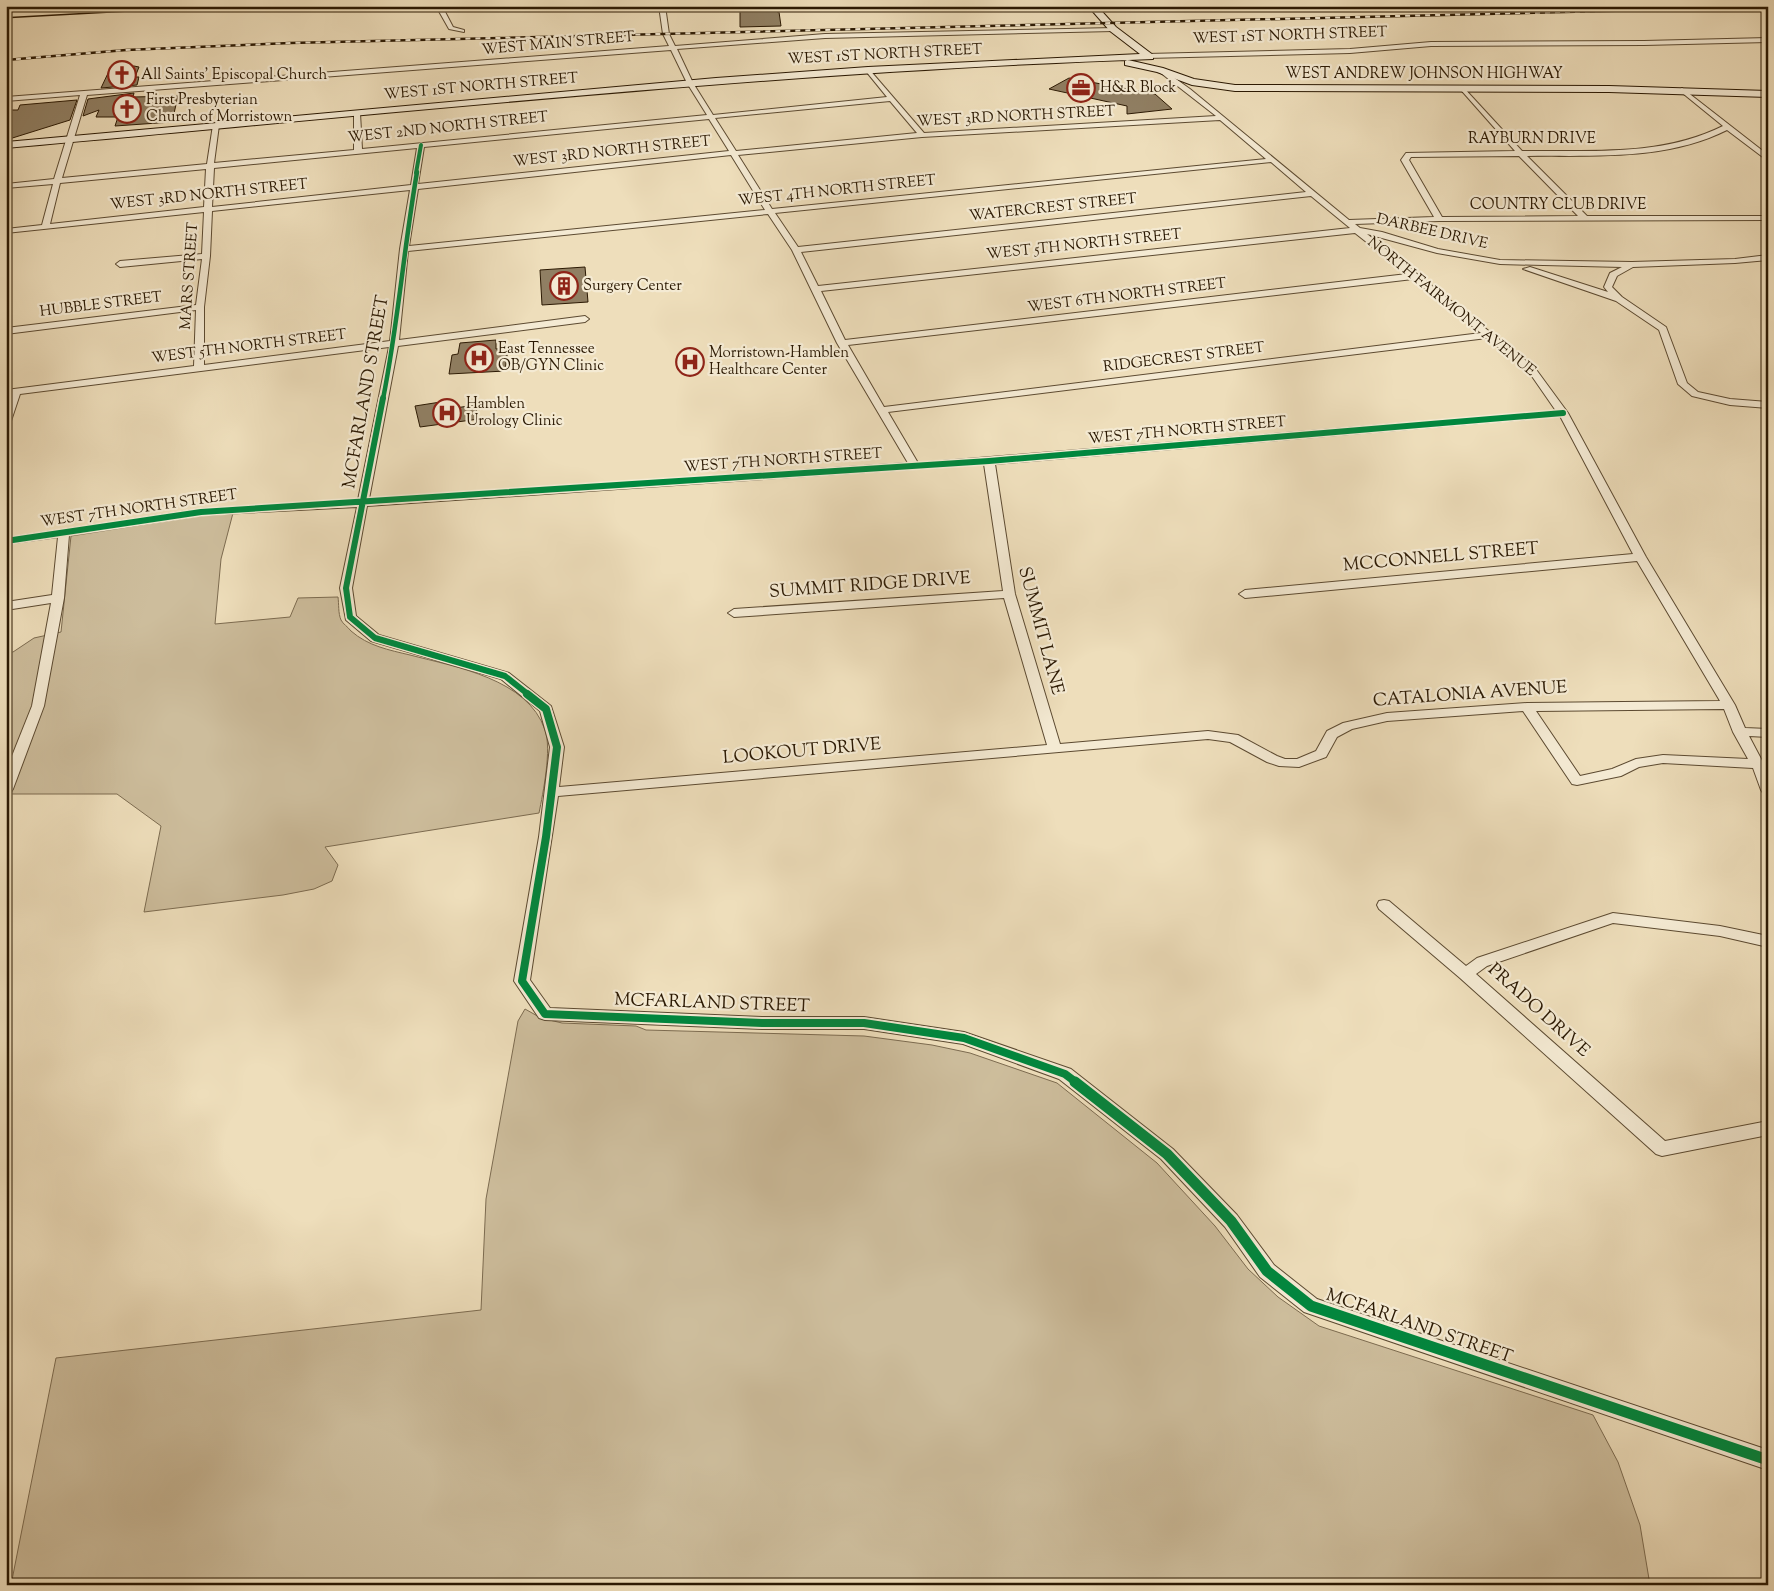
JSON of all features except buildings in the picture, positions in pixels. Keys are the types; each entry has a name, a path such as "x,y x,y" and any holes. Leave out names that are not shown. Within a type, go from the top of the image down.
{"main road":[{"path":"6,14 152,6"},
{"path":"1092,6 1113,29 1175,76"},
{"path":"1135,64 1147,56"},
{"name":"WEST 1ST NORTH STREET","path":"6,145 690,83 868,70 1147,56"},
{"name":"WEST ANDREW JOHNSON HIGHWAY","path":"1084,59 1135,64 1203,84 1261,89 1682,90 1768,94"}],"street":[{"path":"439,6 451,28 462,31"},
{"path":"662,6 666,34 690,83 770,212 796,250 842,343 914,465"},
{"name":"WEST MAIN STREET","path":"6,100 825,36 1113,29"},
{"name":"WEST 1ST NORTH STREET","path":"1147,56 1350,51 1431,44 1644,43 1768,40"},
{"path":"868,70 922,135"},
{"name":"NORTH FAIRMONT AVENUE","path":"1160,70 1188,90 1357,230 1532,370 1563,413 1640,557 1729,705 1740,732 1758,764 1768,790"},
{"path":"1188,90 1203,84"},
{"path":"1463,89 1520,154 1584,219"},
{"path":"1682,90 1768,159"},
{"path":"45,227 69,139 84,94"},
{"name":"WEST 2ND NORTH STREET","path":"6,186 892,99"},
{"path":"357,113 358,151"},
{"name":"WEST 3RD NORTH STREET","path":"6,231 415,186 922,135 1222,118"},
{"name":"MARS STREET","path":"199,364 200,307 206,256 210,166 216,126"},
{"name":"RAYBURN DRIVE","path":"1439,219 1405,160 1409,155 1625,152 1675,148 1708,137 1727,127"},
{"name":"MCFARLAND STREET","path":"421,145 404,249 394,343 346,588 350,617 376,638 506,676 546,709 557,747 552,792 522,981 545,1014 762,1022 864,1023 964,1038 1065,1074 1167,1154 1231,1220 1268,1271 1311,1306 1768,1460"},
{"name":"WEST 4TH NORTH STREET","path":"404,249 1274,160"},
{"name":"WATERCREST STREET","path":"796,250 1314,193"},
{"name":"COUNTRY CLUB DRIVE","path":"1348,222 1439,219 1768,218"},
{"name":"DARBEE DRIVE","path":"1357,230 1379,234 1437,251 1500,262 1546,274 1619,299 1663,329 1683,384 1695,394 1730,402 1768,405"},
{"name":"WEST 5TH NORTH STREET","path":"815,289 1357,230"},
{"path":"120,264 206,256"},
{"name":"DARBEE DRIVE","path":"1500,262 1632,265 1768,258"},
{"path":"1619,299 1608,287 1613,275 1632,265"},
{"name":"WEST 6TH NORTH STREET","path":"842,343 1414,276"},
{"name":"HUBBLE STREET","path":"6,331 200,307"},
{"name":"WEST 5TH NORTH STREET","path":"11,392 199,364 394,343 585,319"},
{"name":"RIDGECREST STREET","path":"881,410 1490,336"},
{"path":"6,385 199,364"},
{"path":"6,421 11,392"},
{"name":"WEST 7TH NORTH STREET","path":"6,542 200,512 363,503 989,461 1563,413"},
{"name":"SUMMIT LANE","path":"989,461 1009,594 1055,749"},
{"path":"6,789 38,706 58,598 64,532"},
{"name":"MCCONNELL STREET","path":"1245,594 1640,557"},
{"name":"SUMMIT RIDGE DRIVE","path":"734,614 1009,594"},
{"path":"6,606 58,598"},
{"name":"CATALONIA AVENUE","path":"1055,749 1208,735 1233,738 1272,759 1284,763 1299,763 1321,754 1332,734 1348,726 1387,717 1527,707 1729,705"},
{"path":"1527,707 1577,781 1616,773 1636,763 1663,759 1758,764"},
{"path":"1740,732 1768,733"},
{"name":"LOOKOUT DRIVE","path":"552,792 1055,749"},
{"name":"PRADO DRIVE","path":"1384,906 1466,974 1662,1149 1768,1128"},
{"path":"1466,974 1482,962 1612,918 1720,931 1768,942"}],"shaded area":[{"path":"233,513 221,559 215,624 290,617 298,598 338,597 339,614 342,621 351,631 364,640 387,649 468,671 507,687 523,698 536,713 545,730 548,748 545,783 539,813 325,847 338,865 332,881 314,889 283,895 144,912 161,826 117,794 6,794 6,653 13,652 34,638 61,632 71,536 197,516"},
{"path":"525,1009 541,1018 562,1023 636,1026 646,1030 864,1036 932,1045 970,1053 1057,1083 1157,1163 1215,1226 1248,1269 1278,1297 1319,1326 1593,1415 1618,1462 1640,1525 1650,1585 11,1585 56,1358 481,1310 486,1199 518,1021"}],"waterway":[{"path":"6,10 70,6"}],"railway":[{"path":"6,60 126,50 290,43 1768,7"}],"cycle path":[{"path":"421,145 404,249 394,343 346,588 350,617 375,638 505,676 546,709 557,747 546,837 522,981 545,1014 762,1023 864,1023 964,1038 1065,1074 1167,1154 1231,1221 1267,1271 1311,1306 1768,1460"},
{"path":"6,541 201,512 989,461 1563,413"}],"place":[{"name":"All Saints' Episcopal Church","path":"122,75"},
{"name":"H&R Block","path":"1081,88"},
{"name":"First Presbyterian Church of Morristown","path":"127,109"},
{"name":"Surgery Center","path":"564,286"},
{"name":"East Tennessee OB/GYN Clinic","path":"479,358"},
{"name":"Morristown-Hamblen Healthcare Center","path":"690,362"},
{"name":"Hamblen Urology Clinic","path":"447,413"}]}
